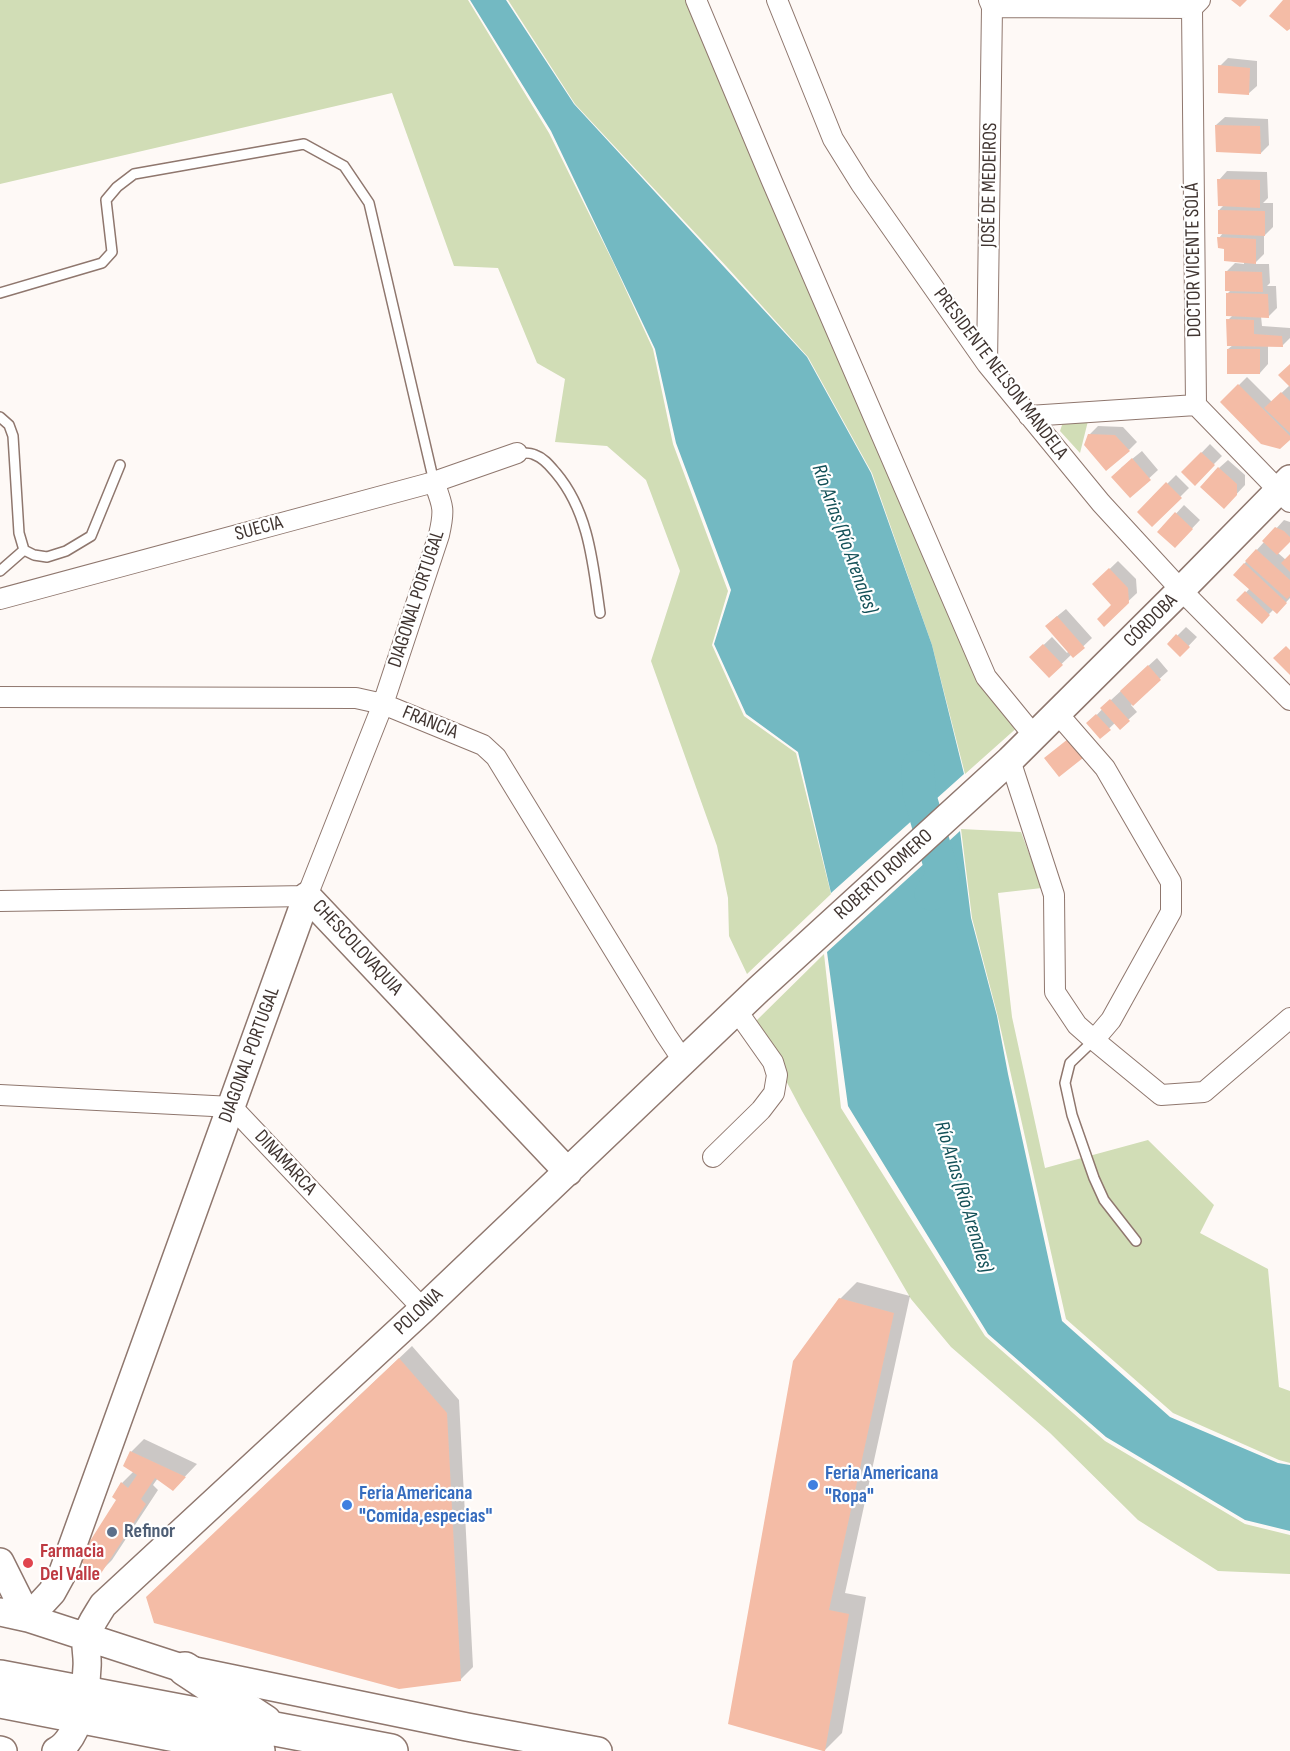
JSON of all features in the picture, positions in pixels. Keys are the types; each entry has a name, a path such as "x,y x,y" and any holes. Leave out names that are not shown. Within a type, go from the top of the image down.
{"highway":[{"path":"185,1669 269,1741"},
{"path":"0,1677 81,1704 269,1741 391,1751"},
{"path":"0,1701 81,1704"}],"main road":[{"name":"CÓRDOBA","path":"1010,760 1181,590 1286,491"},
{"name":"ROBERTO ROMERO","path":"758,990 1010,760"},
{"name":"DIAGONAL PORTUGAL","path":"28,1618 52,1592 63,1572 307,896"},
{"name":"CHESCOLOVAQUIA","path":"307,896 568,1172"},
{"name":"POLONIA","path":"86,1637 103,1605 114,1594 423,1309 758,990"},
{"path":"0,1562 28,1618"},
{"path":"0,1612 28,1618 185,1669 598,1751"},
{"path":"56,1751 63,1747 74,1732 87,1667 86,1637"}],"street":[{"path":"696,0 986,676 1035,737"},
{"name":"PRESIDENTE NELSON MANDELA","path":"777,0 833,139 861,184 987,364 1101,503 1181,590 1290,700"},
{"path":"990,4 1196,4"},
{"name":"JOSÉ DE MEDEIROS","path":"987,364 990,4"},
{"name":"DOCTOR VICENTE SOLÁ","path":"1196,4 1196,405"},
{"path":"1029,416 1196,405 1286,491"},
{"name":"SUECIA","path":"0,599 434,482 517,453"},
{"name":"DIAGONAL PORTUGAL","path":"307,896 383,704 440,535 443,506 434,482"},
{"name":"FRANCIA","path":"0,697 356,698 383,704 483,744 496,757 659,1025 684,1062"},
{"path":"1058,714 1105,768 1171,882 1171,912 1112,1020 1094,1040"},
{"path":"1010,760 1054,895 1055,992 1077,1025 1161,1095 1204,1092 1290,1018"},
{"name":"CHESCOLOVAQUIA","path":"0,901 307,896"},
{"path":"713,1157 761,1110 774,1093 777,1075 773,1062 737,1011"},
{"path":"0,1095 232,1107"},
{"name":"DINAMARCA","path":"232,1107 423,1309"}],"lane":[{"path":"0,293 102,263 112,252 106,200 117,187 134,174 304,144 344,166 369,203 434,482"},
{"path":"0,417 9,425 13,436 19,533 24,550 34,555 47,556 66,551 91,536 120,465"},
{"path":"517,453 534,454 547,462 564,482 579,509 593,560 600,613"},
{"path":"0,571 24,550"},
{"path":"1094,1040 1070,1063 1065,1083 1072,1115 1094,1178 1104,1200 1136,1241"}],"green space":[{"path":"0,0 468,0 549,133 653,349 673,444 728,591 712,645 744,716 796,753 831,894 747,974 729,936 728,898 717,846 651,661 680,571 646,480 607,446 555,442 565,379 537,363 498,268 454,266 392,93 0,184"},
{"path":"508,0 685,0 821,319 1020,725 965,774 932,645 872,473 808,357 575,104"},
{"path":"1088,421 1080,453 1060,431 1063,422"},
{"path":"961,829 1021,832 1042,888 998,893 1012,1017 1045,1168 1148,1140 1214,1205 1200,1233 1268,1269 1279,1387 1290,1391 1290,1463 1173,1413 1066,1319 998,1017 972,918"},
{"path":"824,954 841,1108 985,1336 1105,1441 1245,1524 1290,1535 1290,1574 1218,1571 1138,1520 1050,1433 951,1347 911,1299 802,1111 755,1022"}],"water":[{"path":"470,0 506,0 574,104 807,357 871,473 932,645 964,774 831,893 798,752 746,714 714,644 731,590 676,443 655,349 551,131"},
{"path":"960,831 971,918 997,1016 1062,1321 1170,1417 1278,1463 1290,1465 1290,1531 1245,1520 1106,1437 988,1334 848,1106 827,952"}],"building":[{"path":"1231,0 1247,0 1240,7"},
{"path":"1283,0 1290,0 1290,29 1287,31 1269,16"},
{"path":"1218,65 1250,68 1249,95 1218,93"},
{"path":"1215,125 1260,126 1261,154 1216,152"},
{"path":"1217,179 1260,180 1260,208 1218,206"},
{"path":"1218,210 1265,211 1265,236 1218,234"},
{"path":"1217,237 1256,239 1256,264 1224,261 1224,249 1218,248"},
{"path":"1225,271 1262,272 1263,292 1225,291"},
{"path":"1226,293 1268,294 1269,318 1226,316"},
{"path":"1226,319 1254,320 1254,334 1282,336 1283,347 1227,346"},
{"path":"1227,349 1260,349 1260,374 1227,374"},
{"path":"1290,364 1290,387 1278,375"},
{"path":"1238,384 1290,436 1290,440 1280,449 1261,444 1220,402"},
{"path":"1281,392 1290,401 1290,433 1264,408"},
{"path":"1088,434 1115,435 1130,451 1106,471 1084,445"},
{"path":"1201,452 1215,465 1195,486 1181,472"},
{"path":"1132,458 1151,480 1130,498 1111,477"},
{"path":"1218,467 1237,484 1237,495 1224,509 1200,487"},
{"path":"1166,482 1182,498 1152,527 1137,512"},
{"path":"1175,512 1193,529 1175,548 1157,532"},
{"path":"1275,527 1290,537 1290,542 1277,555 1262,541"},
{"path":"1256,549 1290,580 1290,596 1287,599 1245,561"},
{"path":"1290,554 1290,572 1281,563"},
{"path":"1244,563 1287,603 1277,614 1233,575"},
{"path":"1109,568 1128,588 1129,603 1104,627 1097,619 1111,605 1092,584"},
{"path":"1245,591 1270,615 1262,624 1236,600"},
{"path":"1057,616 1085,648 1073,658 1045,626"},
{"path":"1176,634 1190,647 1180,657 1167,644"},
{"path":"1043,644 1063,665 1049,678 1029,657"},
{"path":"1286,646 1290,650 1290,675 1273,658"},
{"path":"1148,665 1161,680 1133,706 1120,691"},
{"path":"1110,699 1130,721 1120,730 1100,708"},
{"path":"1096,714 1111,730 1100,739 1086,723"},
{"path":"1068,739 1083,758 1059,777 1044,758"},
{"name":"Feria Americana \"Ropa\"","path":"839,1298 894,1313 829,1610 849,1614 825,1751 823,1751 728,1724 793,1361"},
{"name":"Feria Americana \"Comida,especias\"","path":"399,1358 447,1413 461,1681 399,1689 154,1623 146,1597"},
{"name":"Refinor","path":"130,1451 186,1477 173,1491 155,1478 141,1499 146,1504 100,1575 78,1560 116,1500 112,1497 121,1482 128,1488 137,1475 123,1466"}],"waterway":[{"name":"Río Arias (Río Arenales)","path":"918,767 919,793 943,876 931,894"}],"place":[{"name":"Feria Americana \"Ropa\"","path":"813,1485"},
{"name":"Feria Americana \"Comida,especias\"","path":"347,1505"},
{"name":"Refinor","path":"112,1532"},
{"name":"Farmacia Del Valle","path":"28,1563"}]}
